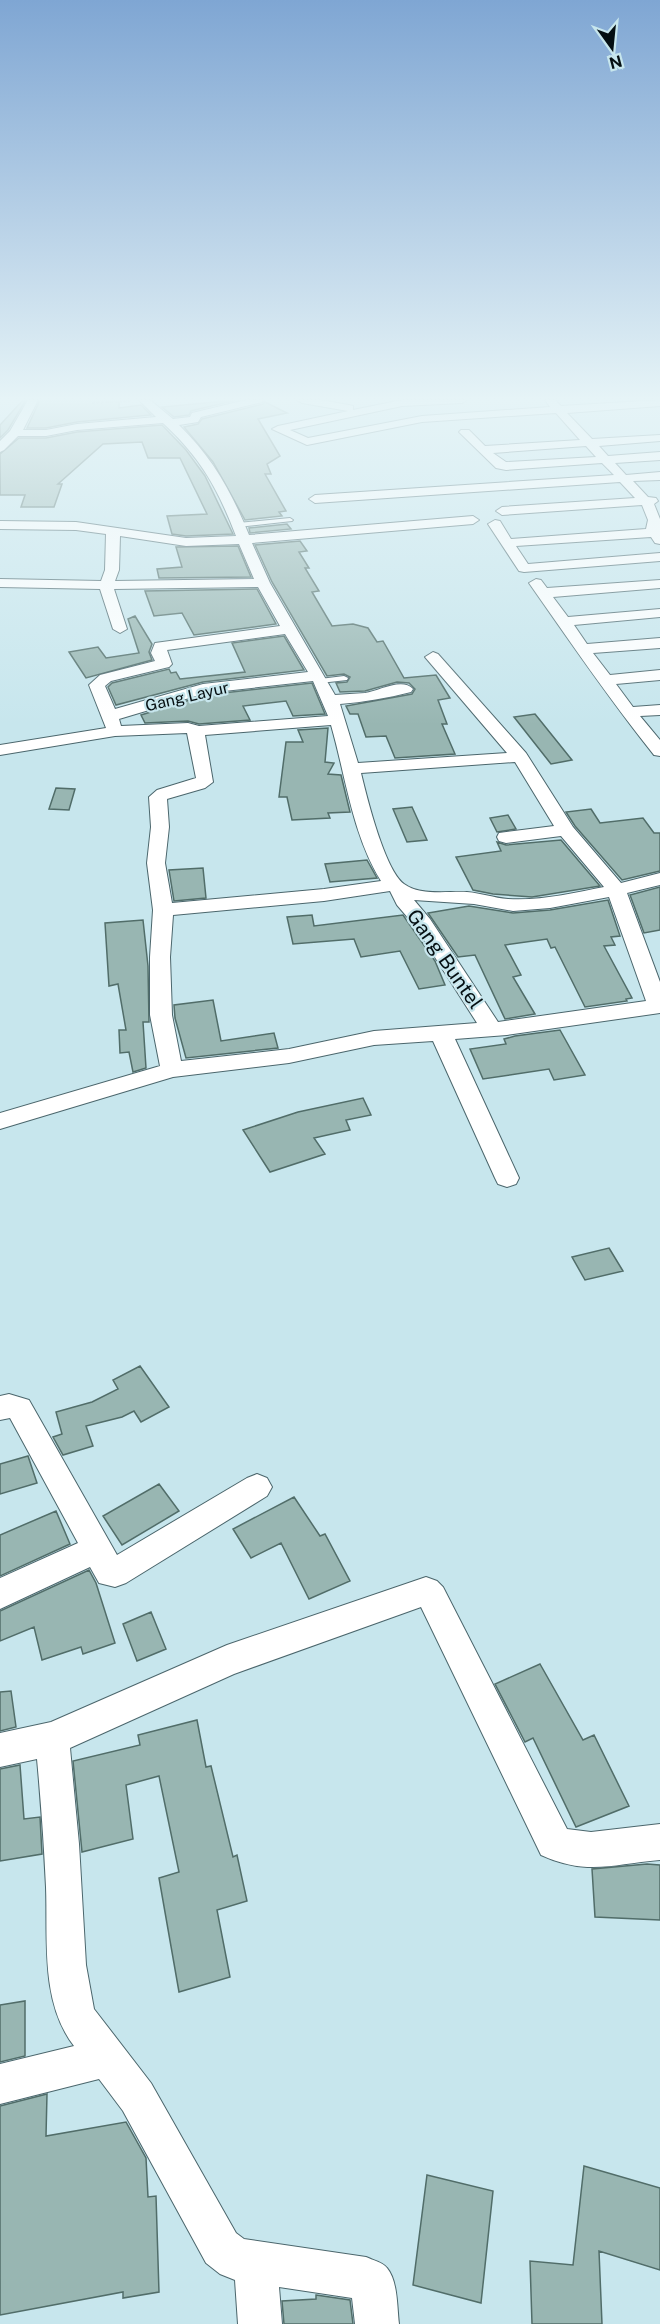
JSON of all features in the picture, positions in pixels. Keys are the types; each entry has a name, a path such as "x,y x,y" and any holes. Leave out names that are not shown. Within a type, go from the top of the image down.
{"street":[{"name":"Gang Buntel","path":"230,508 263,583 318,678 337,720 349,769 374,846 404,901 423,922 492,1029"},
{"path":"0,518 77,520 184,535 587,508"},
{"path":"508,543 658,535 655,508"},
{"path":"489,515 562,622 607,680 628,712 660,751"},
{"path":"0,525 76,526 178,542 240,533"},
{"path":"113,532 112,570 106,585 120,629"},
{"path":"524,568 660,558"},
{"path":"0,583 38,580 58,584 106,585 263,583"},
{"path":"543,593 660,584"},
{"path":"562,622 660,613"},
{"path":"112,724 97,685 106,678 164,664 159,653 160,646 290,629"},
{"path":"583,649 660,643"},
{"path":"0,1122 172,1070 289,1056 374,1038 492,1029 659,1006 616,889 566,830 520,757 499,730 433,657"},
{"path":"607,680 660,675"},
{"name":"Gang Layur","path":"112,724 122,711 187,696 203,689 318,678"},
{"path":"328,700 372,697 383,692 405,689"},
{"path":"628,712 660,710"},
{"path":"0,750 112,724 188,728 198,731 337,720"},
{"path":"172,1070 161,1015 160,957 163,910 156,862 160,827 158,797 168,791 192,787 204,782 196,732 198,731"},
{"path":"349,769 520,757"},
{"path":"506,837 566,830"},
{"path":"163,910 397,887 416,895 471,898 510,905 562,901 660,879"},
{"path":"441,1033 507,1178"},
{"path":"0,1408 9,1406 19,1408 106,1570 110,1573 115,1573 256,1486"},
{"path":"0,1594 96,1550"},
{"path":"0,1750 52,1738 227,1661 426,1591 432,1597 554,1842 562,1848 578,1851 660,1842"},
{"path":"52,1738 65,1906 66,1963 78,2020 137,2097 221,2248 235,2259 366,2279 372,2283 377,2324"},
{"path":"0,2084 105,2058"},
{"path":"255,2262 260,2324"}],"lane":[{"path":"240,533 290,520"},
{"path":"318,678 344,678"}],"building":[{"path":"204,508 221,508 233,534 186,536 172,534 167,516 207,514"},
{"path":"239,508 285,508 286,511 279,512 282,516 245,520"},
{"path":"287,524 291,529 250,533 249,528"},
{"path":"300,541 307,551 299,552 309,568 305,568 319,591 312,592 332,626 353,624 368,628 377,642 383,641 404,678 436,675 450,698 438,700 447,724 442,724 455,754 395,758 386,736 366,737 358,714 350,714 346,706 412,694 415,689 409,683 397,682 365,691 340,692 336,683 347,682 350,677 344,674 327,676 272,582 255,545"},
{"path":"238,546 251,577 159,578 157,569 182,567 176,547"},
{"path":"257,589 276,624 194,635 182,613 154,616 145,591"},
{"path":"135,616 152,644 149,652 152,660 86,678 69,652 98,647 106,658 139,653 128,619"},
{"path":"284,636 304,670 203,682 116,705 108,687 112,683 169,669 171,673 176,672 180,679 245,672 232,643"},
{"path":"312,683 325,714 293,716 286,701 243,706 250,720 199,724 188,721 145,723 141,715 206,695"},
{"path":"535,714 572,760 551,764 514,717"},
{"path":"328,728 325,762 334,763 328,774 341,775 350,812 328,813 330,818 292,820 287,797 279,797 286,742 303,742 298,730"},
{"path":"56,788 75,789 69,810 49,809"},
{"path":"412,807 427,840 407,842 393,809"},
{"path":"591,809 600,823 643,818 654,833 660,833 660,871 622,880 575,826 566,812"},
{"path":"508,815 516,829 497,832 490,818"},
{"path":"561,840 600,886 532,897 473,890 456,857 501,851 497,842 506,845"},
{"path":"367,860 377,878 330,882 325,864"},
{"path":"203,868 206,898 174,901 169,870"},
{"path":"660,887 660,930 644,933 630,895"},
{"path":"608,900 620,936 611,937 615,945 604,946 632,998 626,999 627,1001 585,1007 555,947 551,948 547,939 505,945 521,975 513,977 535,1014 505,1019 475,955 458,957 428,913 469,906 513,913 550,910"},
{"path":"312,915 314,926 403,915 435,961 445,985 419,989 400,951 361,957 354,939 293,944 287,917"},
{"path":"143,920 148,966 149,1022 143,1022 146,1068 133,1072 129,1052 120,1053 119,1030 126,1030 118,984 109,986 105,923"},
{"path":"213,1000 221,1041 274,1033 278,1048 186,1058 175,1018 174,1005"},
{"path":"560,1030 585,1075 554,1080 549,1069 483,1079 470,1049 506,1044 504,1039 515,1036"},
{"path":"363,1098 371,1115 346,1120 350,1130 314,1138 325,1154 270,1172 243,1130 298,1112"},
{"path":"609,1248 623,1271 585,1280 572,1257"},
{"path":"140,1366 169,1407 141,1422 134,1411 122,1417 86,1426 93,1446 63,1455 53,1437 62,1434 56,1412 92,1402 118,1389 113,1380"},
{"path":"28,1456 37,1483 0,1494 0,1464"},
{"path":"159,1484 179,1511 122,1545 103,1516"},
{"path":"294,1497 320,1536 325,1534 350,1581 309,1599 281,1543 251,1558 233,1529"},
{"path":"56,1511 70,1544 0,1576 0,1535"},
{"path":"89,1570 96,1583 115,1643 83,1654 81,1647 42,1660 34,1627 0,1641 0,1611"},
{"path":"151,1612 166,1649 137,1661 123,1624"},
{"path":"540,1664 583,1740 594,1735 629,1806 576,1827 533,1738 525,1742 495,1684"},
{"path":"11,1691 16,1727 0,1731 0,1692"},
{"path":"197,1720 206,1767 211,1766 233,1857 237,1855 247,1901 217,1910 230,1977 179,1992 159,1878 179,1872 159,1776 126,1785 133,1839 82,1852 73,1761 140,1745 138,1735"},
{"path":"20,1765 24,1819 40,1817 42,1854 0,1861 0,1769"},
{"path":"660,1865 660,1920 595,1917 592,1869"},
{"path":"25,2001 25,2056 0,2062 0,2005"},
{"path":"47,2094 46,2136 126,2122 146,2158 148,2197 156,2196 159,2292 123,2298 123,2292 0,2315 0,2106"},
{"path":"584,2166 660,2188 660,2270 599,2251 602,2324 532,2324 530,2261 573,2265"},
{"path":"427,2175 493,2191 481,2303 413,2285"},
{"path":"316,2295 350,2300 353,2324 284,2324 282,2301 316,2299"}]}
